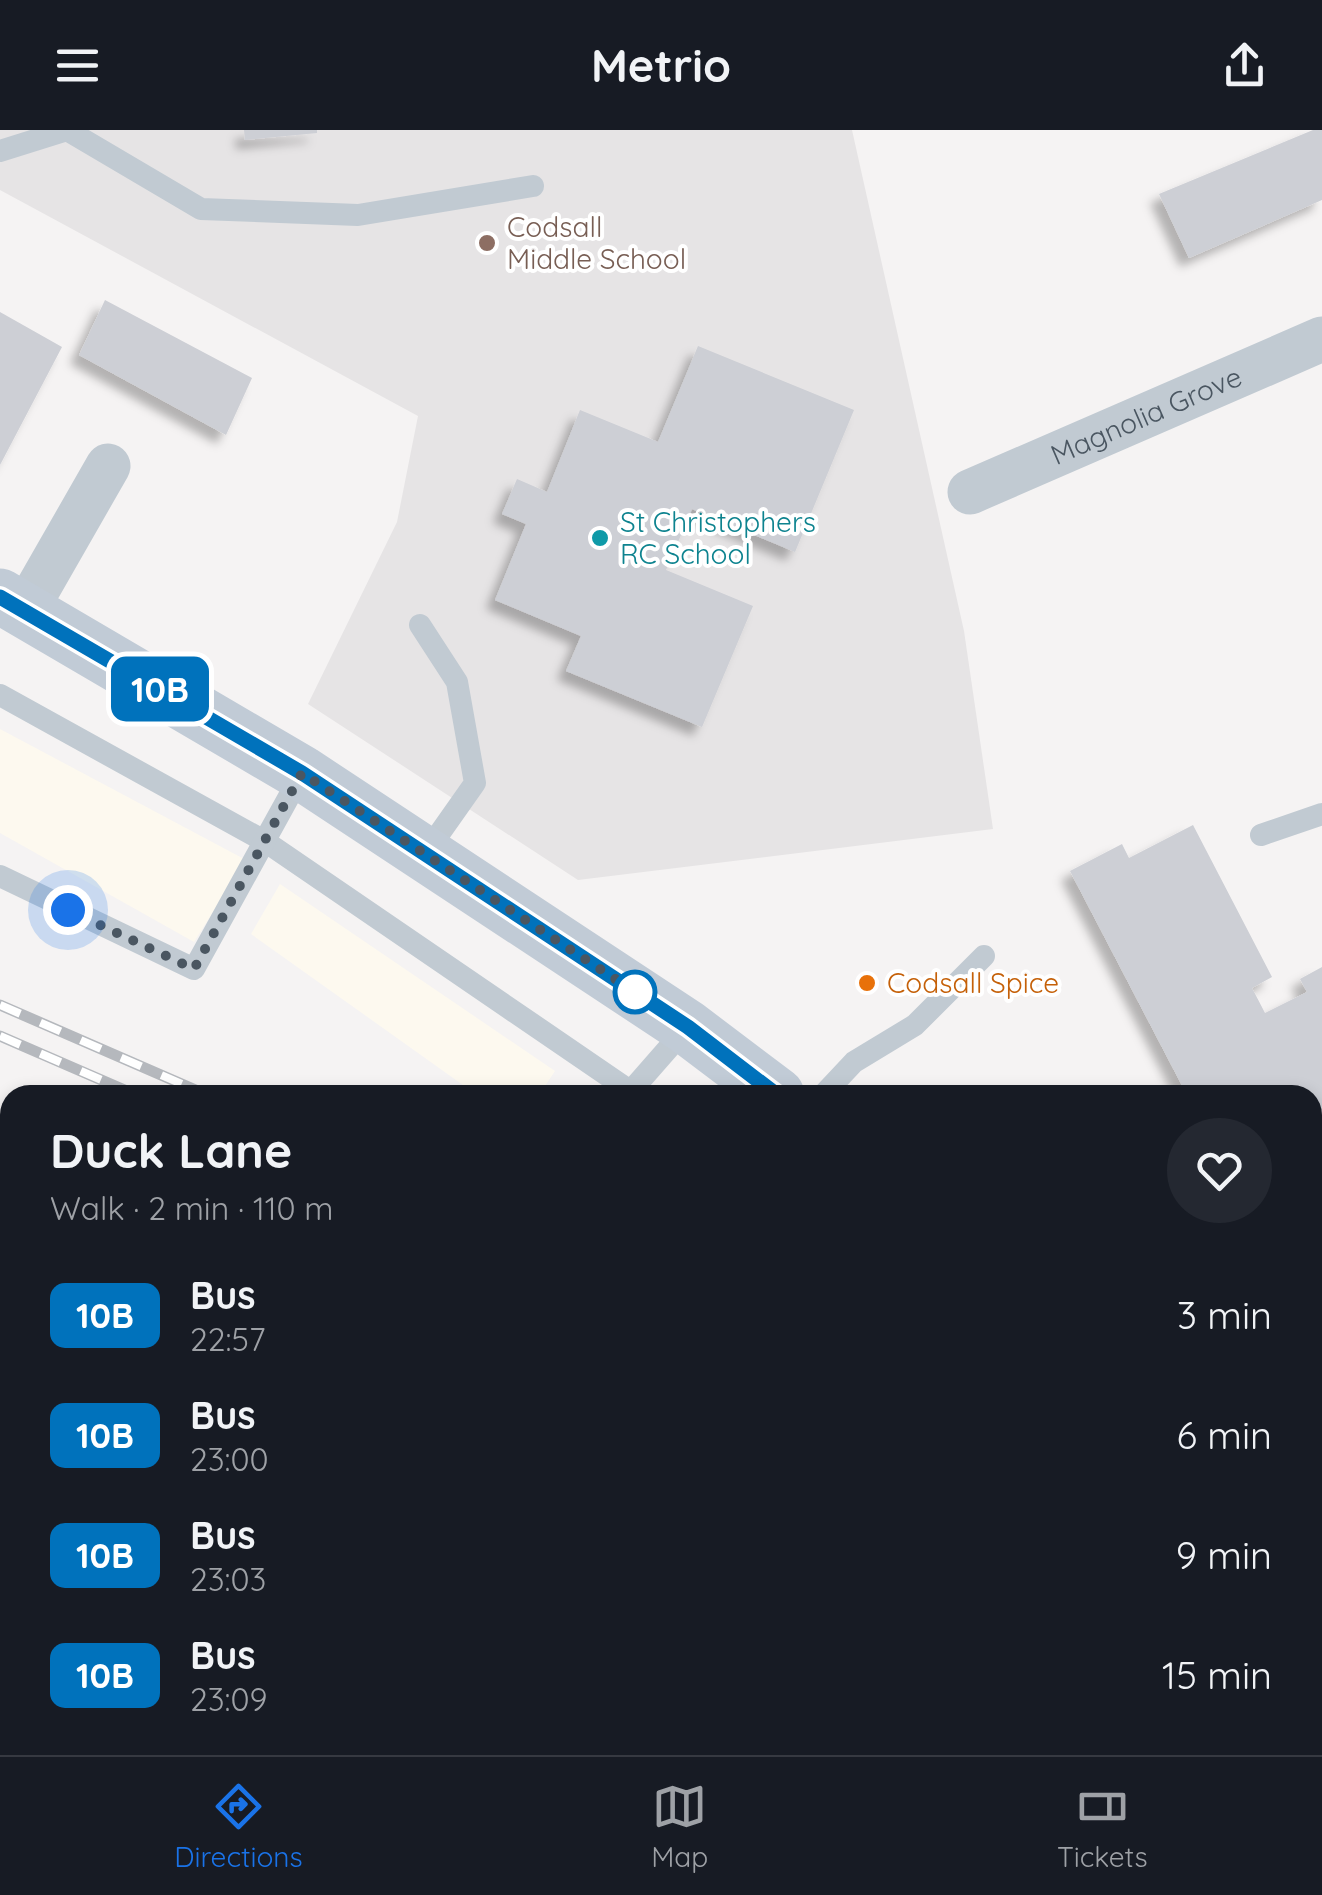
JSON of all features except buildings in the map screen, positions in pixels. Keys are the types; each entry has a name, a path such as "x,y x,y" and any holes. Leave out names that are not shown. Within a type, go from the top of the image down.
{"street":[{"name":"Magnolia Grove","path":"970,492 1322,339"},
{"path":"108,466 13,604 302,773 688,1027 764,1085"}],"lane":[{"path":"0,151 68,130 201,209 358,215 532,186"},
{"path":"420,625 457,682 475,783 426,854"},
{"path":"0,695 266,842 622,1085"},
{"path":"0,876 194,969 302,773"},
{"path":"1261,835 1322,814"},
{"path":"833,1085 854,1062 915,1025 984,956"},
{"path":"641,1085 688,1027"}],"shaded area":[{"path":"0,130 852,130 964,631 993,829 578,880 308,704 397,522 418,416 0,190"},
{"path":"0,729 246,860 194,942 0,833"},
{"path":"280,884 555,1071 546,1085 463,1085 251,934"}],"railway":[{"path":"0,1005 184,1085"},
{"path":"0,1036 113,1085"}],"bus line":[{"name":"10B","path":"0,597 302,773 688,1027 765,1085"}],"place":[{"name":"Codsall Middle School","path":"487,243"},
{"name":"St Christophers RC School","path":"600,538"},
{"name":"Codsall Spice","path":"867,983"}],"route":[{"path":"68,910 194,969 302,773 635,992"}]}
